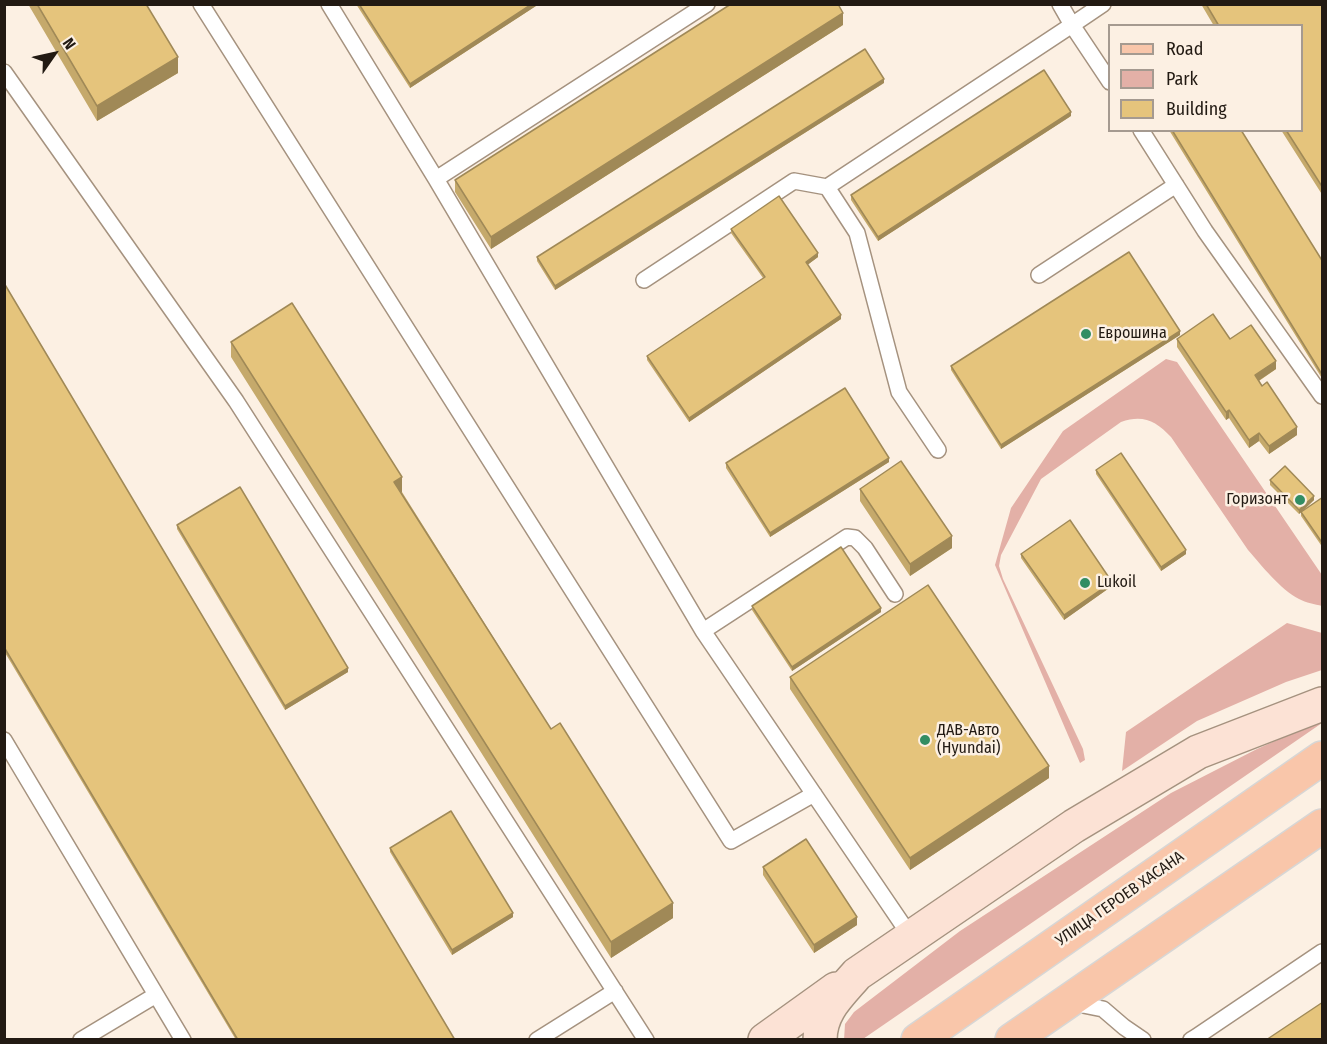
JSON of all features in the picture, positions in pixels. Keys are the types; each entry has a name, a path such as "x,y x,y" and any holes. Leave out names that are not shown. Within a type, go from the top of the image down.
{"main road":[{"name":"УЛИЦА ГЕРОЕВ ХАСАНА","path":"918,1040 1323,758"},
{"path":"1018,1036 1323,826"}],"street":[{"path":"765,1040 857,974 1074,826 1198,752 1323,704"},
{"path":"820,1040 823,1018 833,1002 857,974"}],"lane":[{"path":"201,4 731,841 814,794"},
{"path":"329,4 704,631 911,937"},
{"path":"435,180 707,4"},
{"path":"1060,4 1108,79"},
{"path":"644,280 794,181 827,187 1103,4"},
{"path":"5,74 236,401 646,1040"},
{"path":"1142,132 1205,231 1323,396"},
{"path":"1039,275 1176,185"},
{"path":"827,187 857,233 899,392 938,450"},
{"path":"704,631 847,537 855,538 865,548 895,594"},
{"path":"4,741 183,1040"},
{"path":"1194,1039 1323,952"},
{"path":"537,1040 615,991"},
{"path":"81,1040 156,995"},
{"path":"1018,1036 1078,1004 1104,1008 1128,1033 1143,1040"}],"green space":[{"path":"1166,359 1177,362 1322,575 1322,606 1305,602 1292,595 1265,570 1248,550 1165,431 1149,420 1136,419 1121,422 1041,479 1001,555 999,566 1083,749 1085,760 1080,763 995,565 1011,508 1063,431"},
{"path":"1287,623 1322,633 1322,670 1286,682 1197,721 1122,771 1126,732"},
{"path":"1322,720 1322,723 863,1039 844,1040 845,1024 854,1012 960,931 1171,793 1257,749"}],"building":[{"path":"37,4 146,4 178,57 97,106"},
{"path":"359,4 532,4 410,84"},
{"path":"731,4 838,4 843,13 491,237 455,180"},
{"path":"1206,4 1323,4 1323,188 1287,132 1303,132 1303,24 1218,24"},
{"path":"865,49 884,79 555,286 537,257"},
{"path":"1044,70 1071,112 878,237 851,195"},
{"path":"1173,132 1242,132 1323,262 1323,376"},
{"path":"779,196 818,253 806,262 841,315 689,418 647,356 765,277 731,229"},
{"path":"1129,252 1180,331 1001,445 951,366"},
{"path":"4,283 455,1040 238,1040 4,647"},
{"path":"292,303 402,477 394,482 551,729 560,723 673,903 611,942 231,342"},
{"path":"1213,314 1230,339 1251,325 1276,361 1255,375 1262,386 1267,382 1297,427 1269,446 1259,433 1249,440 1229,410 1226,412 1177,339"},
{"path":"845,388 889,458 770,533 726,463"},
{"path":"1121,453 1186,550 1161,567 1096,470"},
{"path":"901,461 952,536 910,564 860,489"},
{"path":"1285,466 1314,496 1299,510 1270,480"},
{"path":"240,487 348,668 285,706 177,525"},
{"path":"1323,497 1323,544 1301,512"},
{"path":"1070,520 1112,582 1064,615 1021,554"},
{"path":"841,547 881,608 792,667 752,606"},
{"path":"928,585 1049,766 910,858 790,677"},
{"path":"451,811 513,913 452,950 390,848"},
{"path":"806,839 857,917 814,945 763,867"},
{"path":"1323,1002 1323,1040 1266,1040"}],"place":[{"name":"Еврошина","path":"1086,334"},
{"name":"Горизонт","path":"1300,500"},
{"name":"Lukoil","path":"1085,583"},
{"name":"ДАВ-Авто (Hyundai)","path":"925,740"}]}
